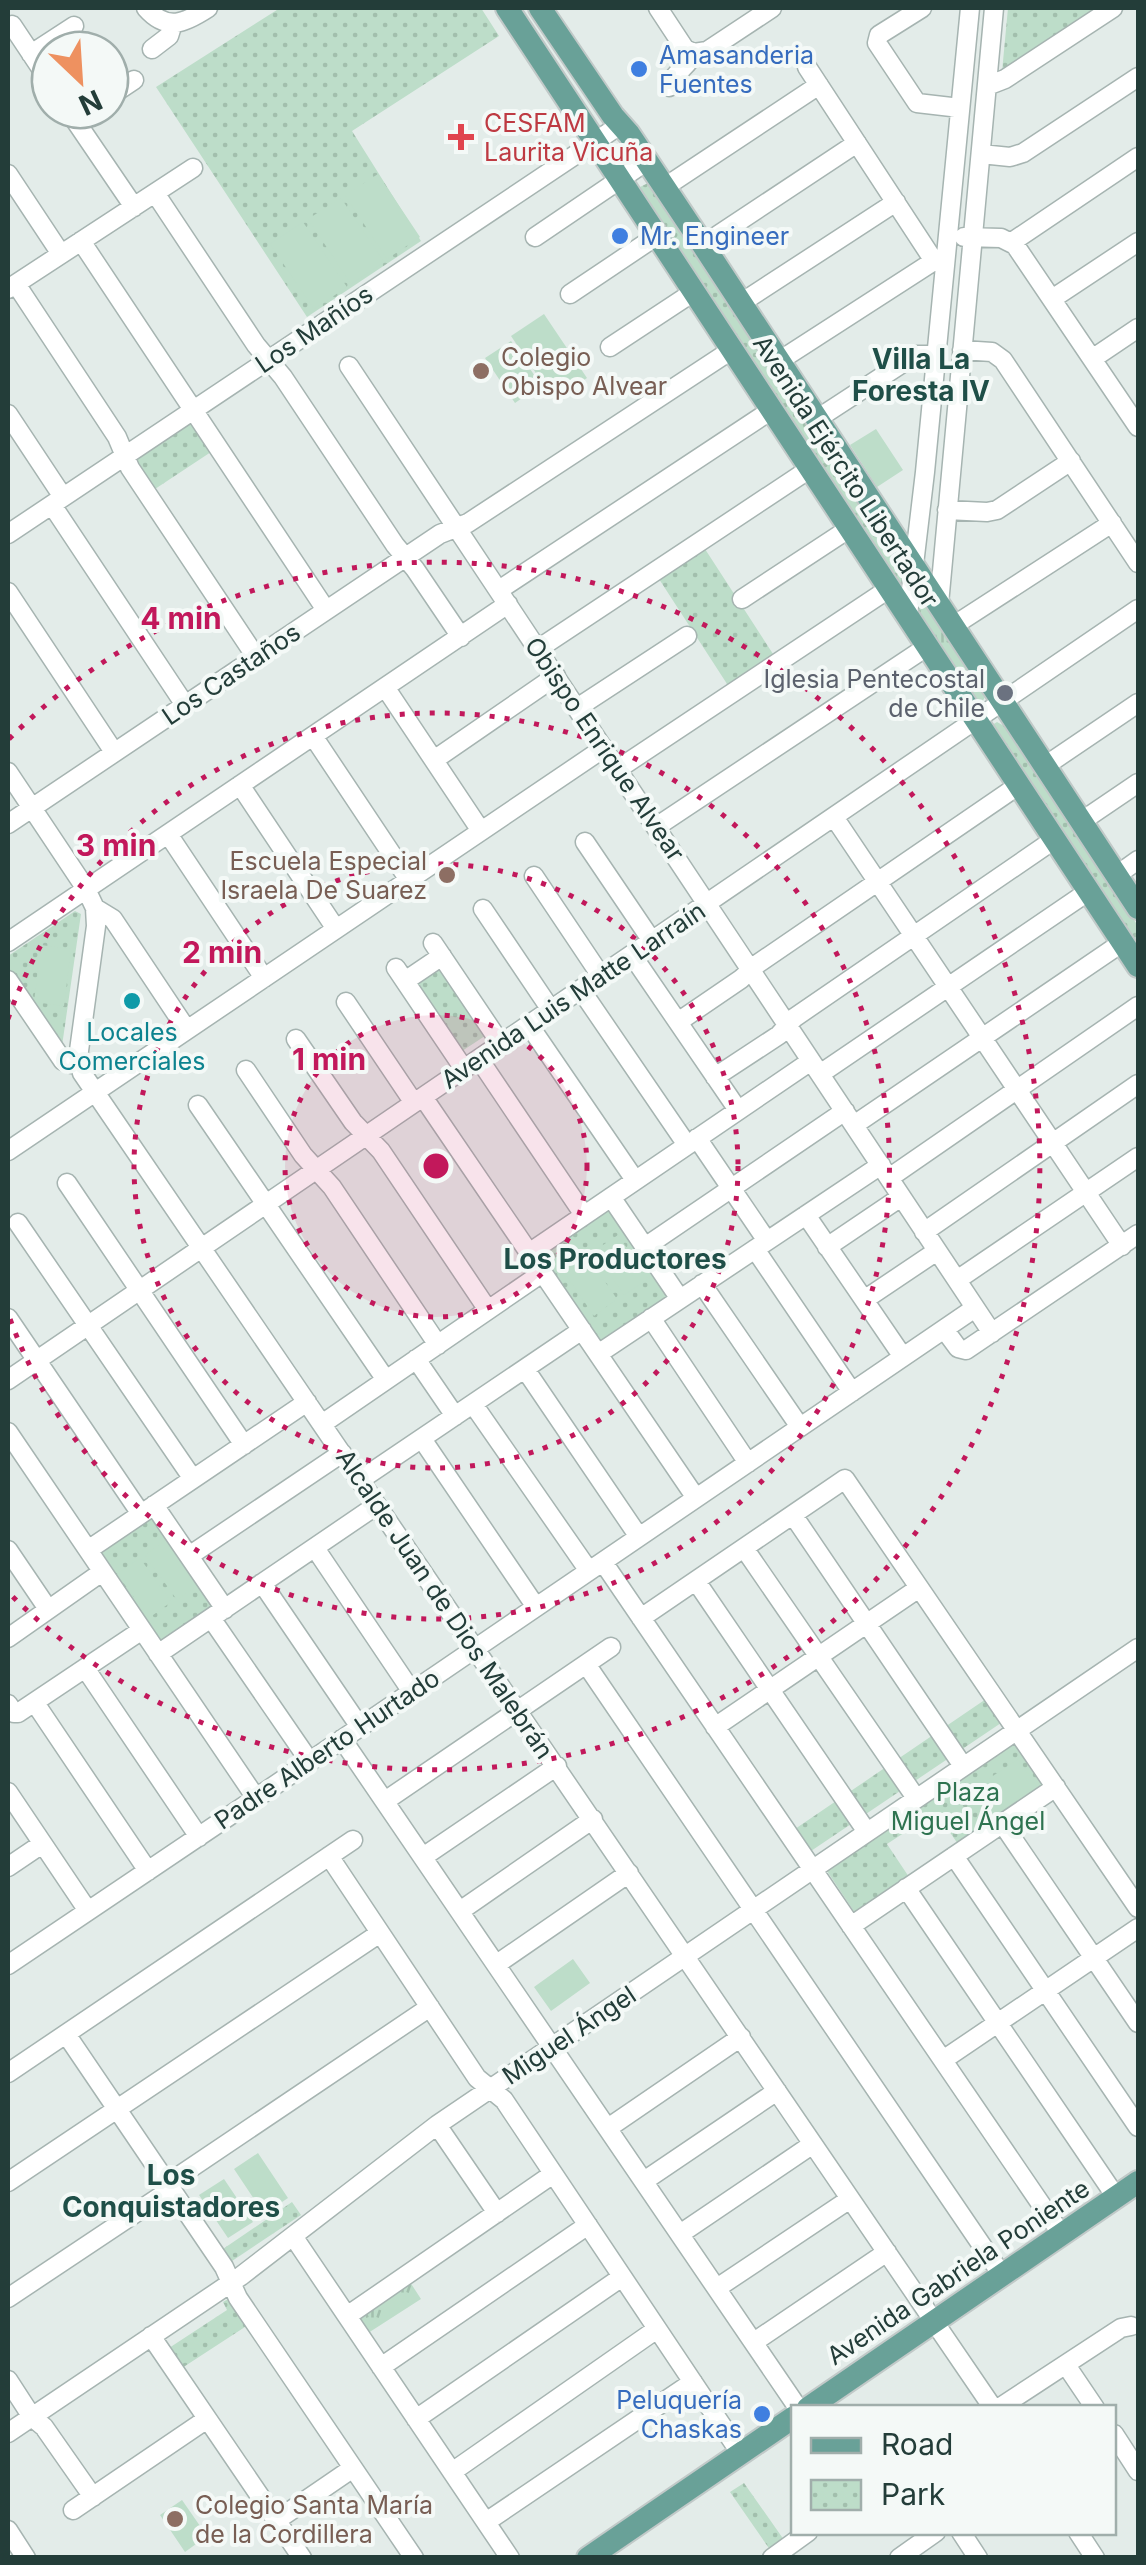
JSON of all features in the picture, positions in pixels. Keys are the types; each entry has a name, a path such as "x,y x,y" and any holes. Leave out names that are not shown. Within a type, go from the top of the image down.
{"main road":[{"name":"Avenida Ejército Libertador","path":"507,8 1138,966"},
{"name":"Avenida Ejército Libertador","path":"540,8 704,246 1138,908"},
{"name":"Avenida Gabriela Poniente","path":"813,2405 938,2328 1128,2198 1138,2182"},
{"name":"Avenida Gabriela Poniente","path":"838,2405 1002,2275 1062,2234 1128,2198"},
{"path":"588,2558 791,2420"},
{"path":"614,2558 791,2437"}],"street":[{"path":"146,8 160,20 174,23 208,8"},
{"path":"658,8 682,45 694,53 707,50 772,8"},
{"path":"922,8 880,34 876,43 915,101 960,108"},
{"path":"908,615 937,355 940,261 948,236 970,8"},
{"path":"939,604 994,8"},
{"path":"987,86 1005,79 1113,8"},
{"path":"152,49 169,36 174,23"},
{"path":"12,25 30,52"},
{"path":"68,30 74,26"},
{"path":"669,87 694,53"},
{"path":"806,67 940,261"},
{"path":"981,154 1023,154 1138,77"},
{"path":"130,83 134,80"},
{"path":"664,187 818,85"},
{"name":"Los Mañíos","path":"8,534 620,125"},
{"path":"87,130 134,207"},
{"path":"704,246 857,144"},
{"path":"1012,242 1138,157"},
{"path":"535,236 647,161"},
{"path":"193,168 12,286 118,437 130,468 256,657"},
{"path":"8,174 61,254"},
{"path":"154,194 461,637"},
{"path":"741,303 896,202"},
{"path":"570,294 658,236"},
{"path":"948,236 1012,242 1137,420"},
{"path":"82,241 326,610"},
{"path":"1052,299 1138,242"},
{"path":"780,361 940,261"},
{"path":"610,348 695,291"},
{"path":"1092,359 1138,328"},
{"name":"Los Castaños","path":"8,824 447,529 468,523 733,350"},
{"path":"962,350 992,352 1000,357 1138,564"},
{"path":"817,419 915,355 937,355"},
{"name":"Obispo Enrique Alvear","path":"349,366 992,1333"},
{"path":"8,942 461,637 503,597 772,410"},
{"path":"8,414 57,501 185,705"},
{"path":"947,510 993,512 1070,462"},
{"path":"538,649 811,468"},
{"path":"925,472 951,475"},
{"path":"953,626 1112,523"},
{"path":"742,599 850,528"},
{"path":"618,769 890,588"},
{"path":"8,592 114,752"},
{"name":"Avenida Luis Matte Larraín","path":"8,1380 1138,609"},
{"path":"577,708 687,636"},
{"path":"656,827 928,646"},
{"path":"434,760 556,676"},
{"path":"385,687 481,831"},
{"path":"1045,766 1138,703"},
{"path":"313,736 409,880"},
{"path":"9,1147 604,748"},
{"path":"8,772 96,908 78,1064"},
{"path":"1082,822 1138,783"},
{"path":"240,785 336,930"},
{"path":"678,1022 1019,785"},
{"path":"834,817 1122,1246"},
{"path":"168,834 264,978"},
{"path":"716,1077 779,1035 794,1018 1055,840"},
{"path":"585,842 652,941"},
{"path":"1117,875 1138,860"},
{"path":"534,876 601,976"},
{"path":"529,1253 738,1110 948,987 1089,891"},
{"path":"96,908 113,918 188,1030"},
{"path":"483,909 551,1010"},
{"path":"645,1246 731,1188 982,1038 1123,942"},
{"path":"501,1044 437,949 401,974 584,1215"},
{"path":"632,955 738,1110"},
{"name":"Alcalde Juan de Dios Malebrán","path":"8,980 63,1061 78,1064 994,2405"},
{"path":"581,990 692,1142 731,1188 761,1245 852,1392"},
{"path":"346,1002 529,1253 696,1498"},
{"path":"598,1354 806,1215 885,1172 1017,1090 1138,1006"},
{"path":"529,1025 636,1180"},
{"path":"296,1039 354,1122 381,1150 488,1310"},
{"path":"246,1070 303,1154 332,1187 438,1344"},
{"path":"924,1232 1138,1084"},
{"path":"198,1105 386,1380"},
{"path":"957,1280 1138,1157"},
{"path":"67,1183 244,1444"},
{"path":"611,1197 680,1299"},
{"path":"827,1247 901,1197"},
{"path":"806,1215 903,1357"},
{"path":"18,1223 192,1480"},
{"path":"944,1329 963,1351 1138,1234"},
{"path":"864,1300 937,1251"},
{"path":"322,1424 542,1273"},
{"path":"702,1284 800,1427"},
{"name":"Padre Alberto Hurtado","path":"8,1965 975,1308"},
{"path":"8,1318 148,1510 189,1556 218,1613 310,1762"},
{"path":"651,1318 748,1462"},
{"path":"360,1480 582,1330"},
{"path":"416,1359 455,1416"},
{"path":"525,1369 639,1537"},
{"path":"88,1550 307,1402"},
{"path":"473,1404 596,1566 641,1618 1062,2234"},
{"path":"8,1432 256,1798"},
{"path":"422,1438 536,1607"},
{"path":"189,1556 342,1453"},
{"path":"641,1618 846,1479 1138,1908"},
{"path":"158,1654 377,1505"},
{"path":"793,1515 963,1766"},
{"path":"315,1548 412,1692"},
{"path":"744,1548 916,1798"},
{"path":"8,1550 48,1609"},
{"path":"8,1638 102,1572"},
{"path":"696,1581 867,1832"},
{"path":"262,1583 360,1727"},
{"path":"715,1727 920,1588"},
{"path":"8,1704 16,1714 142,1630"},
{"path":"385,1802 611,1647"},
{"name":"Miguel Ángel","path":"8,2434 230,2282 490,2089 1138,1648"},
{"path":"586,1664 1002,2275"},
{"path":"85,1668 199,1836"},
{"path":"35,1702 148,1870"},
{"path":"342,1739 796,2405"},
{"path":"423,1857 557,1766"},
{"path":"851,1926 1056,1787"},
{"path":"8,1792 88,1911"},
{"path":"460,1910 593,1819"},
{"path":"1002,1823 1138,2023"},
{"path":"8,2074 353,1840"},
{"path":"8,1867 42,1844"},
{"path":"329,1856 478,2078 504,2100 741,2454"},
{"path":"954,1856 1138,2126"},
{"path":"497,1964 629,1873"},
{"path":"906,1888 998,2023 1128,2198"},
{"path":"943,2060 1138,1928"},
{"path":"8,2182 380,1932"},
{"path":"8,2298 160,2196 176,2178 430,2007"},
{"path":"66,2034 414,2558"},
{"path":"608,2128 740,2037"},
{"path":"644,2181 777,2091"},
{"path":"437,2126 497,2213"},
{"path":"680,2234 813,2144"},
{"path":"347,2316 554,2174"},
{"path":"717,2288 850,2199"},
{"path":"381,2367 588,2226"},
{"path":"292,2236 510,2558"},
{"path":"754,2342 886,2252"},
{"path":"416,2418 622,2277"},
{"path":"1001,2405 1121,2328 1136,2324"},
{"path":"452,2472 657,2329"},
{"path":"151,2336 302,2558"},
{"path":"1066,2364 1094,2405"},
{"path":"8,2380 92,2497"},
{"path":"486,2522 693,2382"},
{"path":"73,2510 207,2418"},
{"path":"1116,2437 1138,2470"},
{"path":"277,2520 352,2468"},
{"path":"8,2530 26,2558"},
{"path":"772,2558 804,2535"},
{"path":"900,2558 932,2535"},
{"path":"963,2535 978,2558"},
{"path":"1080,2535 1095,2558"}],"green space":[{"path":"280,8 481,8 499,36 352,131 421,241 307,317 156,87"},
{"path":"1008,8 1100,8 1002,72"},
{"path":"378,174 420,237 387,259 345,195"},
{"path":"648,183 656,187 909,571 904,595 638,188"},
{"path":"341,198 384,262 351,284 308,219"},
{"path":"303,222 347,287 314,309 270,244"},
{"path":"544,314 587,378 554,400 511,336"},
{"path":"511,341 541,385 515,403 485,358"},
{"path":"192,422 214,450 152,491 135,465 138,458"},
{"path":"876,429 903,470 877,487 850,445"},
{"path":"705,549 775,657 729,687 659,579"},
{"path":"917,594 922,595 984,691 981,704 975,705 914,619"},
{"path":"997,722 1006,727 1138,926 1138,956 992,725"},
{"path":"75,911 81,914 62,1046 58,1046 8,970 8,956"},
{"path":"41,945 71,949 64,1006 34,1002"},
{"path":"441,964 488,1034 459,1053 412,983"},
{"path":"612,1206 670,1297 605,1340 596,1338 540,1257 542,1248"},
{"path":"618,1235 648,1279 624,1295 594,1251"},
{"path":"587,1256 617,1299 594,1316 564,1272"},
{"path":"153,1511 217,1607 160,1645 96,1549"},
{"path":"167,1539 199,1584 177,1600 145,1555"},
{"path":"140,1558 171,1602 149,1618 117,1574"},
{"path":"986,1699 1001,1723 811,1851 795,1829"},
{"name":"Plaza Miguel Ángel","path":"1013,1742 1046,1789 960,1847 936,1812 887,1844 911,1880 857,1916 825,1868"},
{"path":"1018,1759 1037,1787 990,1818 972,1790"},
{"path":"573,1959 590,1983 551,2011 534,1987"},
{"path":"258,2153 288,2198 264,2214 234,2169"},
{"path":"224,2179 253,2222 228,2238 199,2195"},
{"path":"292,2202 301,2215 232,2261 223,2249"},
{"path":"408,2279 421,2299 365,2335 353,2316"},
{"path":"230,2298 248,2325 182,2368 169,2348 227,2310 223,2302"},
{"path":"744,2483 796,2557 775,2557 730,2492"},
{"path":"182,2500 207,2536 185,2552 160,2515"}],"place":[{"name":"Amasanderia Fuentes","path":"639,69"},
{"name":"CESFAM Laurita Vicuña","path":"461,137"},
{"name":"Mr. Engineer","path":"620,236"},
{"name":"Colegio Obispo Alvear","path":"481,371"},
{"name":"Iglesia Pentecostal de Chile","path":"1005,693"},
{"name":"Escuela Especial Israela De Suarez","path":"447,875"},
{"name":"Locales Comerciales","path":"132,1001"},
{"name":"Peluquería Chaskas","path":"762,2414"},
{"name":"Colegio Santa María de la Cordillera","path":"175,2519"}],"district":[{"name":"Villa La Foresta IV","path":"921,375"},
{"name":"Los Productores","path":"615,1259"},
{"name":"Los Conquistadores","path":"171,2191"}]}
